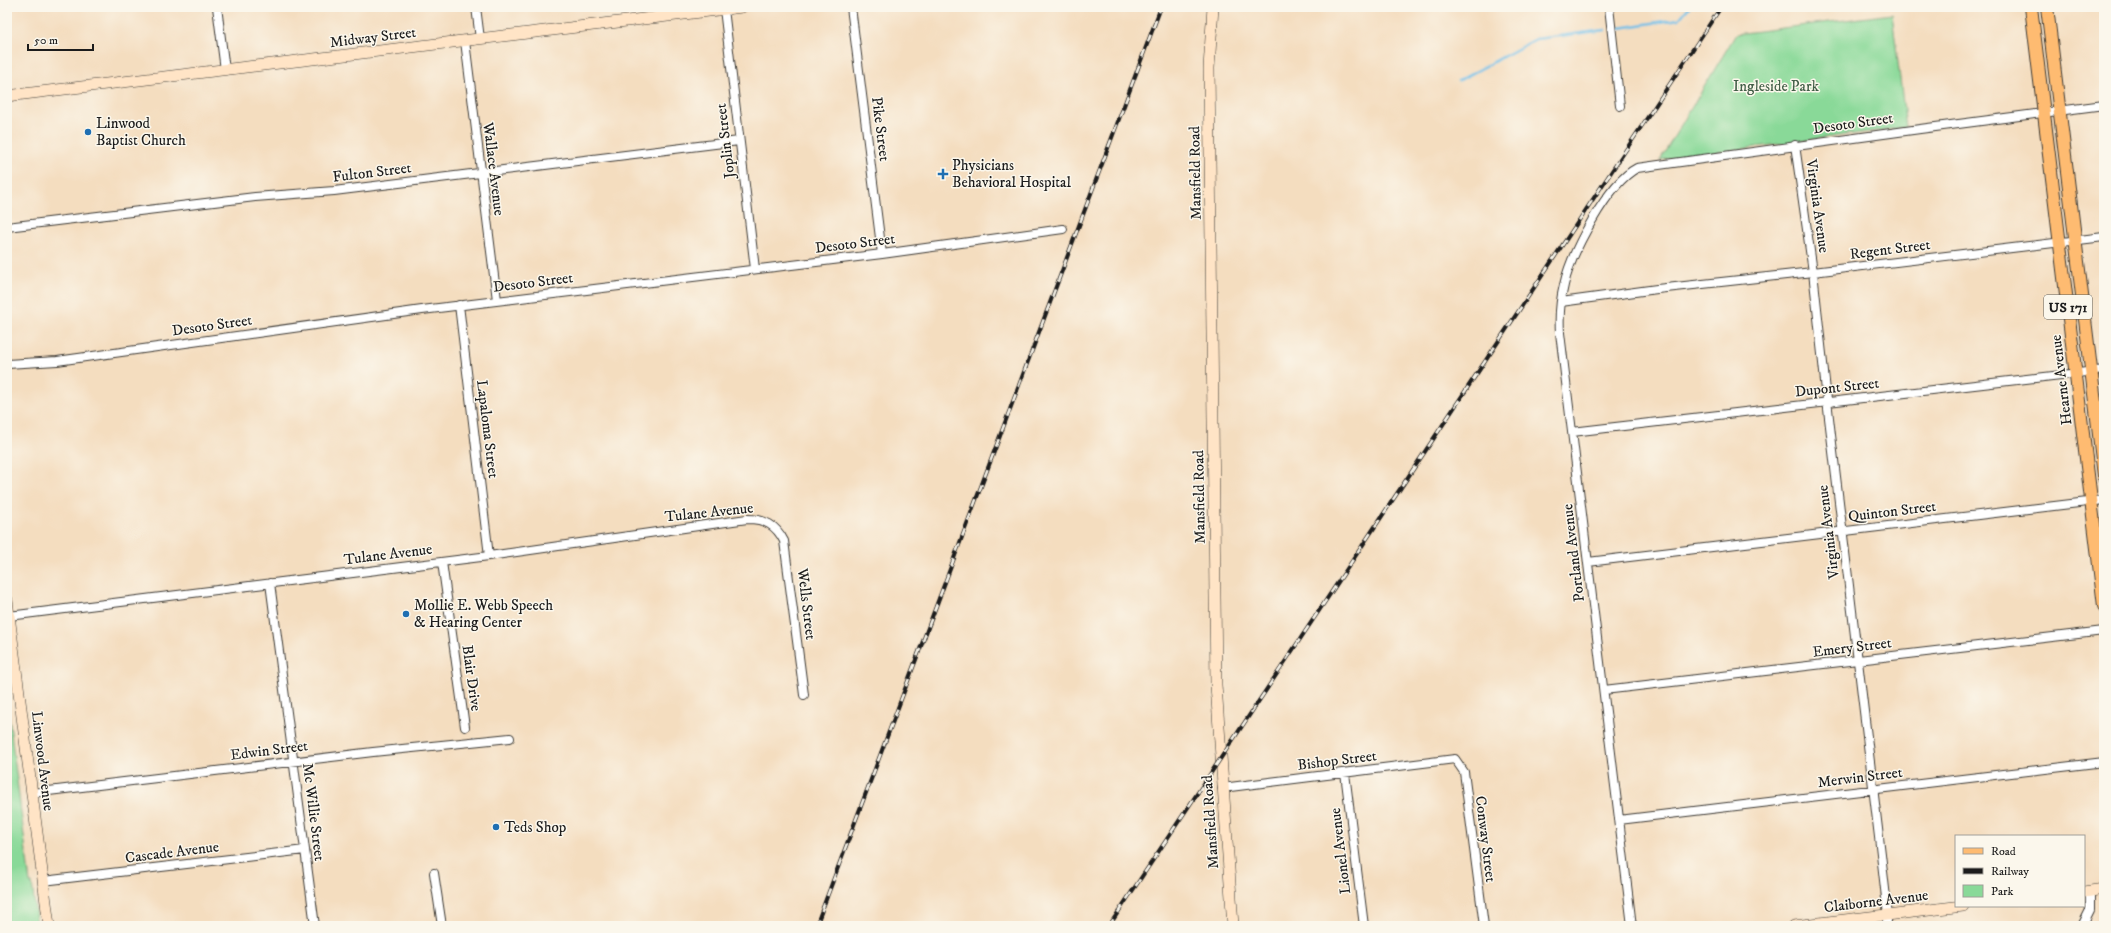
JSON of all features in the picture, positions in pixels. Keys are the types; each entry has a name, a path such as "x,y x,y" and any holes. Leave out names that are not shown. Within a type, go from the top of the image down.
{"main road":[{"name":"Midway Street","path":"7,96 740,7"},
{"name":"Mansfield Road","path":"1206,7 1209,68 1215,624 1222,788 1233,926"},
{"name":"Mansfield Road","path":"1209,68 1213,7"},
{"name":"Hearne Avenue","path":"2031,7 2104,606"},
{"name":"Hearne Avenue","path":"2047,7 2104,476"},
{"name":"Linwood Avenue","path":"7,600 49,926"},
{"path":"2087,891 2104,889"},
{"name":"Claiborne Avenue","path":"1794,926 1887,920 1958,907"}],"street":[{"path":"217,7 225,70"},
{"path":"476,7 480,39"},
{"name":"Pike Street","path":"851,7 882,254"},
{"path":"1609,7 1620,106"},
{"name":"Joplin Street","path":"724,9 755,269"},
{"name":"Wallace Avenue","path":"465,41 480,173 497,300"},
{"name":"Desoto Street","path":"1615,188 1626,175 1642,166 2104,105"},
{"name":"Fulton Street","path":"7,227 255,197 334,191 739,141"},
{"name":"Virginia Avenue","path":"1795,145 1813,272 1842,531 1874,790 1887,920"},
{"name":"Portland Avenue","path":"1615,188 1587,231 1570,266 1561,302 1560,333 1632,926"},
{"name":"Desoto Street","path":"7,364 57,361 497,300 882,254 1063,229"},
{"name":"Regent Street","path":"1561,302 1649,290 2104,238"},
{"name":"Lapaloma Street","path":"459,305 489,556"},
{"name":"Dupont Street","path":"1572,432 2104,370"},
{"name":"Quinton Street","path":"1588,562 2104,500"},
{"name":"Tulane Avenue","path":"9,616 489,556 747,519 758,519 769,522"},
{"name":"Wells Street","path":"769,522 780,533 786,550 804,695"},
{"name":"Blair Drive","path":"442,562 465,727"},
{"name":"Mc Willie Street","path":"270,583 315,926"},
{"name":"Emery Street","path":"1604,690 2104,631"},
{"name":"Edwin Street","path":"32,792 294,761 510,738"},
{"name":"Bishop Street","path":"1222,788 1455,759"},
{"name":"Conway Street","path":"1455,759 1464,772 1484,926"},
{"name":"Merwin Street","path":"1619,820 2104,762"},
{"name":"Lionel Avenue","path":"1345,773 1364,926"},
{"name":"Cascade Avenue","path":"43,881 305,850"},
{"path":"434,873 442,926"},
{"path":"2082,926 2090,910 2087,891"}],"green space":[{"name":"Ingleside Park","path":"1892,14 1906,127 1660,160 1736,34"},
{"path":"7,701 30,883 32,883 37,926 7,926"}],"waterway":[{"path":"1619,28 1679,19 1689,7"},
{"path":"1458,81 1536,39 1605,30"}],"railway":[{"path":"816,926 1161,7"},
{"path":"1109,926 1721,7"}],"place":[{"name":"Linwood Baptist Church","path":"88,132"},
{"name":"Physicians Behavioral Hospital","path":"943,174"},
{"name":"Mollie E. Webb Speech & Hearing Center","path":"406,614"},
{"name":"Teds Shop","path":"496,827"}]}
